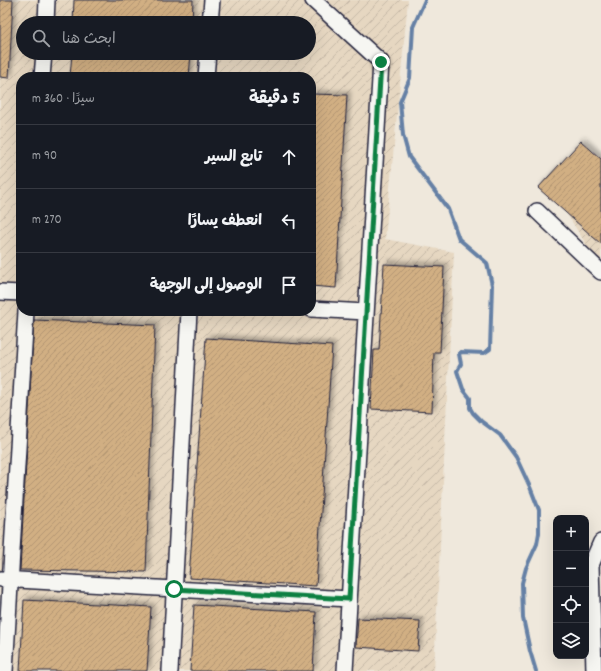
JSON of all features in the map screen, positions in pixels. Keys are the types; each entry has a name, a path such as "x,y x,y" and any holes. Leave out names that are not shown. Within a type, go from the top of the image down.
{"lane":[{"path":"46,16 47,0"},
{"path":"211,16 212,0"},
{"path":"313,0 381,62 345,671"},
{"path":"42,72 43,60"},
{"path":"206,72 207,60"},
{"path":"538,210 601,272"},
{"path":"0,292 16,293"},
{"path":"316,309 366,312"},
{"path":"5,671 5,579 26,316"},
{"path":"170,671 189,316"},
{"path":"594,671 591,565 601,542"},
{"path":"5,579 349,599"}],"shaded area":[{"path":"0,0 408,0 385,239 454,252 434,671 0,671"},
{"path":"601,179 601,268 567,214"}],"building":[{"path":"0,0 13,0 9,78 0,77"},
{"path":"74,0 193,0 192,16 73,16"},
{"path":"71,60 190,60 189,72 70,72"},
{"path":"316,94 347,95 336,288 316,286"},
{"path":"581,141 601,159 601,244 538,188"},
{"path":"384,264 444,267 440,352 434,352 432,412 371,409 374,350 379,350"},
{"path":"34,320 155,325 146,572 20,570"},
{"path":"206,338 332,346 316,586 189,578"},
{"path":"24,600 151,607 147,671 20,671"},
{"path":"194,605 316,612 313,671 190,671"},
{"path":"358,618 420,621 418,651 356,647"}],"waterway":[{"path":"425,0 413,27 410,78 400,102 403,135 409,157 448,209 459,239 487,263 492,285 490,349 484,353 461,352 459,354 461,364 457,371 463,389 470,398 470,408 481,421 500,435 516,457 539,510 539,533 537,544 526,568 522,583 523,618 536,671"}],"route":[{"path":"174,589 349,599 381,62"}]}
